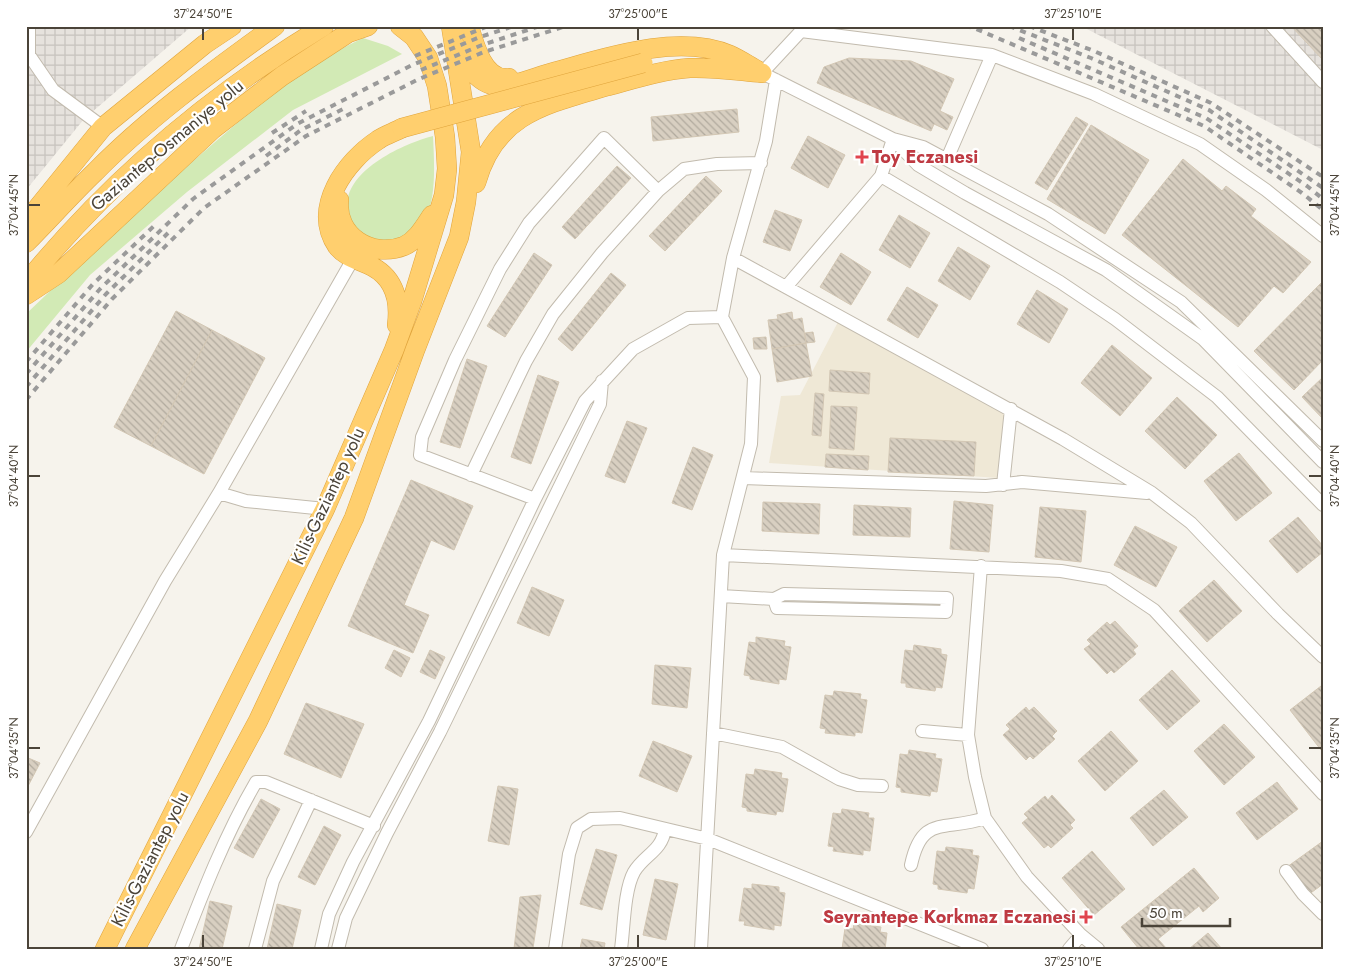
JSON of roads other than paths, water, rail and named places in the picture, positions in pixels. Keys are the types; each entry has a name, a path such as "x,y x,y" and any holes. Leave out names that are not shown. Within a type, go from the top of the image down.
{"highway":[{"name":"Gaziantep-Osmaniye yolu","path":"26,244 95,171 129,141 206,76 275,26"},
{"name":"Gaziantep-Osmaniye yolu","path":"26,283 64,236 147,158 223,94 324,26"},
{"path":"26,295 58,274 213,129 282,76 348,33 368,26"},
{"name":"Kilis-Gaziantep yolu","path":"105,949 325,509 394,350 412,300 444,195 447,169 445,137 437,86 428,58 414,38 400,26"},
{"path":"469,26 476,53 492,73 506,78 529,72 574,66"},
{"path":"26,222 103,127 205,44 229,28"},
{"path":"451,32 468,68 481,80 502,86 644,49 699,48 729,55 769,76"},
{"name":"Kilis-Gaziantep yolu","path":"135,949 258,721 354,518 415,350 460,237 471,152 468,122 451,32"},
{"path":"394,350 399,310 396,292 387,279 374,267 353,259 338,247 330,233 327,211 331,196 341,179 360,155 379,140 402,128 643,62 692,59 724,64 769,76"},
{"path":"460,237 481,164 496,140 512,124 540,106 644,76 690,68 769,76"},
{"path":"341,179 338,203 340,219 346,232 358,242 374,250 390,250 405,246 420,234 444,195"}],"street":[{"path":"29,26 28,55 54,90 103,127"},
{"path":"1272,26 1323,82"},
{"path":"701,949 723,555 751,444 754,377 722,317 733,258 761,162 769,76 801,31 992,55 1094,94 1200,144 1266,190 1323,236"},
{"path":"947,159 992,55"},
{"path":"769,76 893,139 923,146 1048,214 1181,302 1323,441"},
{"path":"535,499 420,455 422,436 455,360 500,269 529,222 604,138 658,191"},
{"path":"786,287 881,176 893,139"},
{"path":"893,139 918,165 965,193 1106,270 1203,339 1323,462"},
{"path":"472,475 526,361 553,314 602,253 658,191 684,169 718,164 761,162"},
{"path":"881,176 1060,282 1115,320 1217,397 1323,505"},
{"path":"733,258 1011,409 1152,493 1191,523 1278,614 1323,657"},
{"path":"26,832 165,581 219,493 353,259"},
{"path":"321,949 329,914 353,862 429,721 535,499 585,401 633,349 688,318 722,317"},
{"path":"338,949 346,918 440,732 600,404 602,381"},
{"path":"1004,485 1011,409"},
{"path":"743,478 1004,485 1022,482 1152,493"},
{"path":"219,493 246,501 325,509"},
{"path":"723,555 981,566 1061,571 1108,579 1154,610 1323,794"},
{"path":"981,566 968,735 975,777 985,818 1027,876 1082,935 1098,949"},
{"path":"721,596 774,599 784,594 947,598 946,612 777,608 774,599"},
{"path":"922,731 968,735"},
{"path":"713,733 782,747 839,779 858,785 882,786"},
{"path":"181,949 210,874 256,782 266,782 374,826"},
{"path":"255,949 272,881 311,800"},
{"path":"552,948 569,854 577,828 591,820 620,818 708,839 982,949"},
{"path":"911,865 916,844 927,831 933,828 965,825 985,818"},
{"path":"621,949 631,878 638,866 660,846 665,829"},
{"path":"1286,871 1302,894 1323,914"},
{"path":"1069,949 1082,935"}],"railway":[{"path":"415,56 488,26"},
{"path":"26,374 100,289 193,199 297,124 412,65 480,37 514,26"},
{"path":"421,70 482,45 540,26"},
{"path":"26,400 112,299 204,208 306,136 419,79 484,52 566,26"},
{"path":"965,26 974,28 1204,126 1302,193 1323,210"},
{"path":"1009,26 1091,58 1209,110 1323,188"},
{"path":"1029,26 1094,51 1211,103 1323,177"},
{"path":"1019,38 1206,118 1307,186 1323,199"},
{"path":"266,156 301,130 347,107"},
{"path":"272,133 306,111"},
{"path":"26,362 93,284 155,225"},
{"path":"26,387 106,294 168,233"}],"place":[{"name":"Toy Eczanesi","path":"862,157"},
{"name":"Seyrantepe Korkmaz Eczanesi","path":"1086,917"}]}
